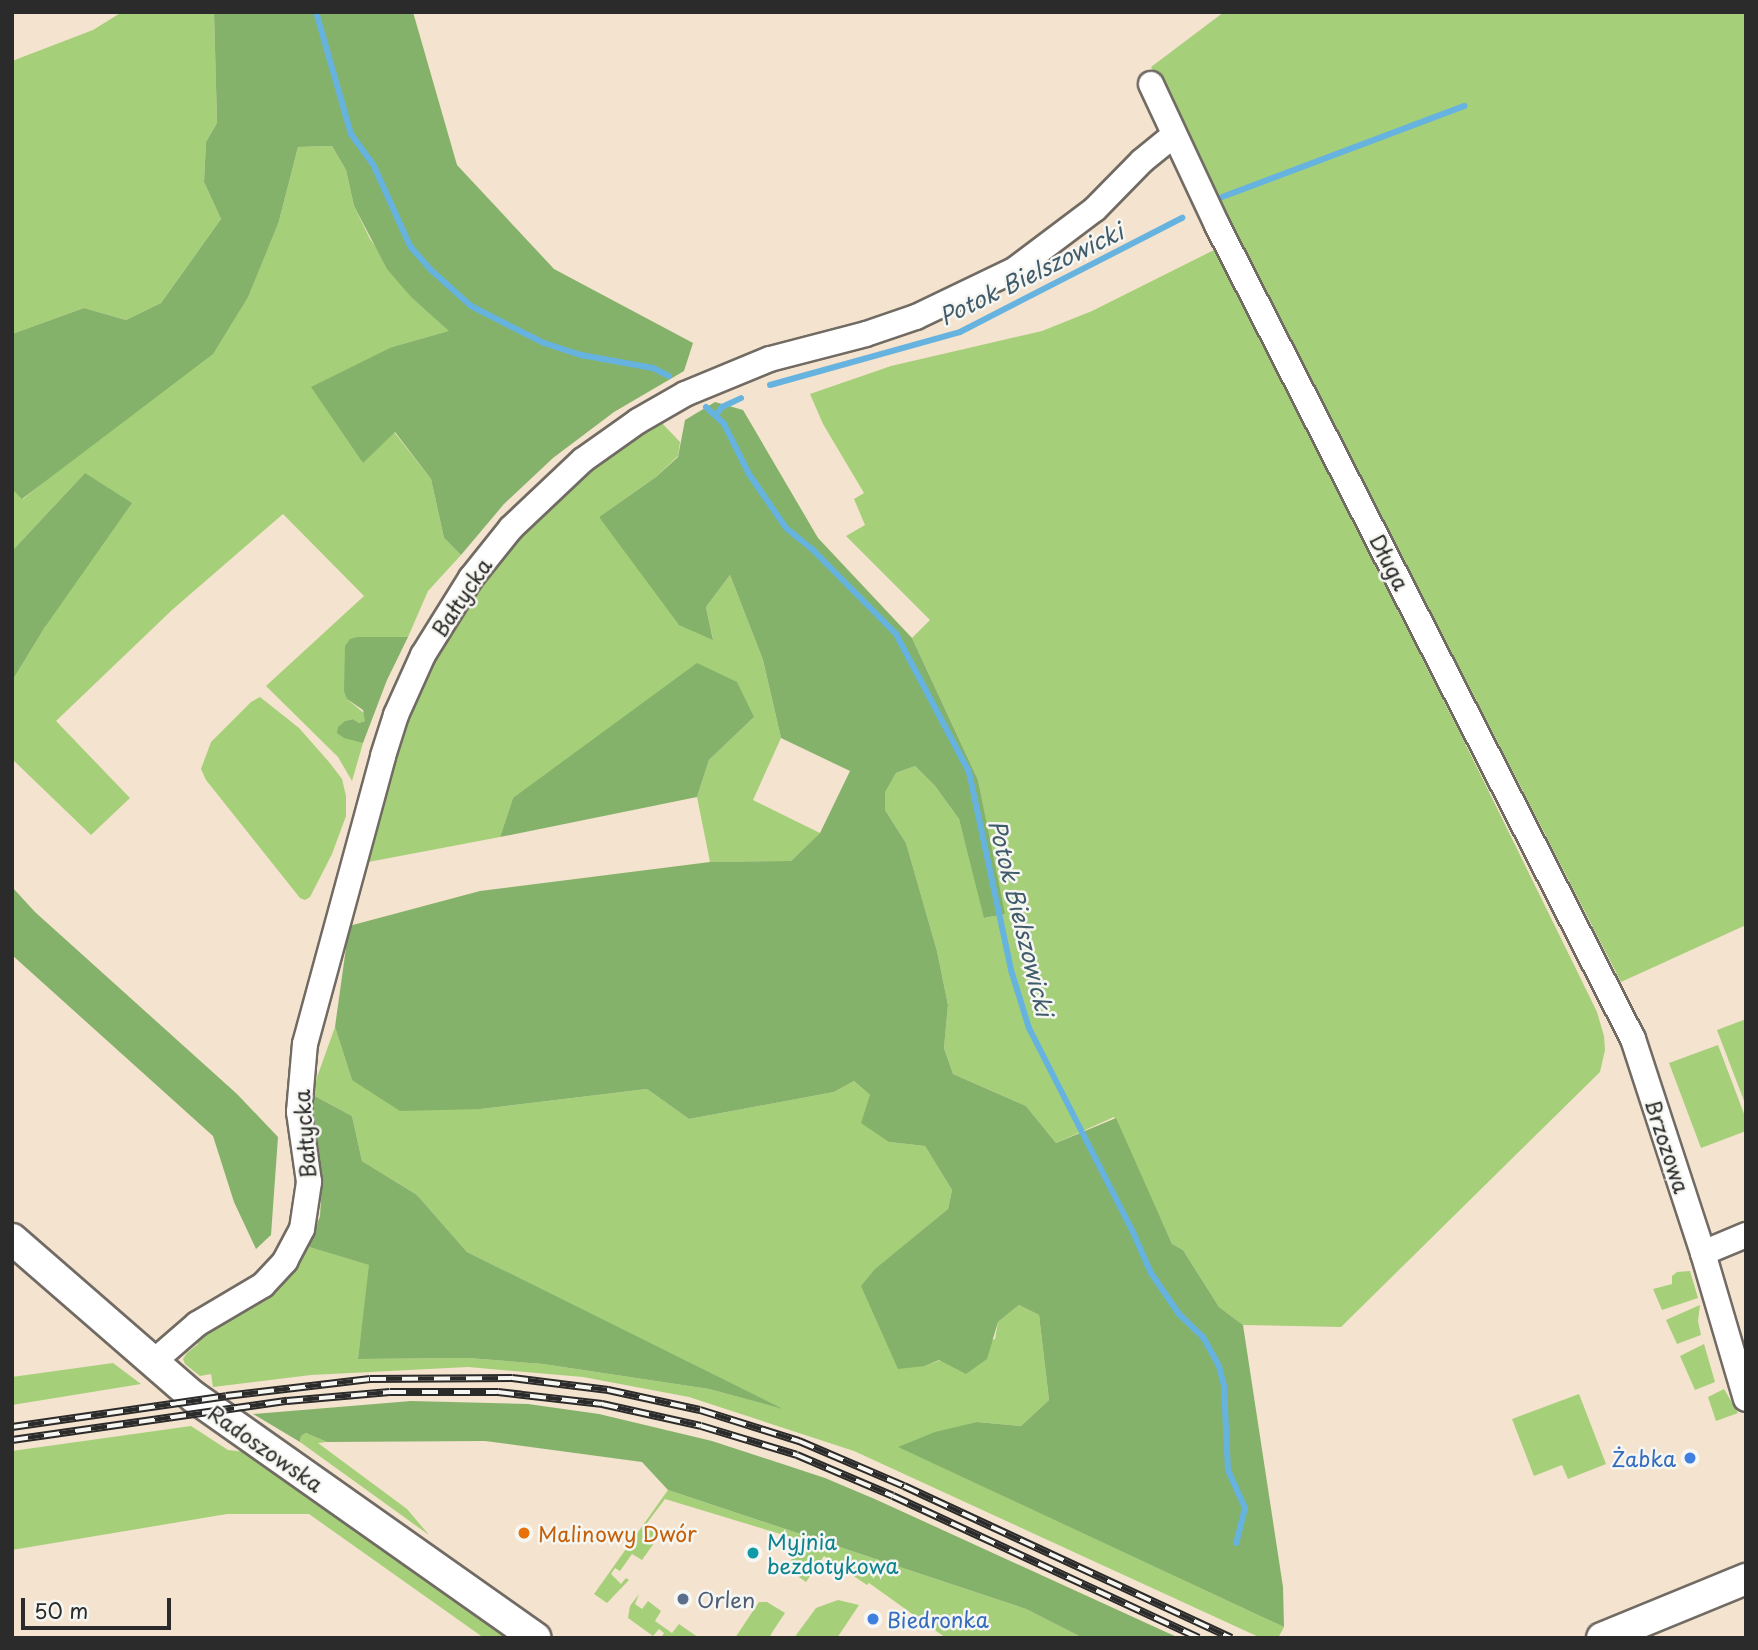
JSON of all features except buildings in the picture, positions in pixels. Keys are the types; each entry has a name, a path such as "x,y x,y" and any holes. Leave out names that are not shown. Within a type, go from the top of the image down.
{"street":[{"name":"Długa","path":"1151,84 1174,135 1633,1039"},
{"name":"Bałtycka","path":"152,1363 197,1324 263,1285 285,1261 302,1229 309,1182 299,1112 305,1044 383,757 396,715 423,655 471,578 511,528 583,460 638,421 685,394 770,359 866,334 916,317 1014,270 1095,209 1142,161 1174,135"},
{"name":"Brzozowa","path":"1633,1039 1703,1253 1746,1399"},
{"path":"1703,1253 1746,1235"},
{"name":"Radoszowska","path":"12,1239 152,1363 258,1443 536,1638"},
{"path":"1602,1638 1746,1579"}],"green space":[{"path":"122,12 214,12 217,123 206,142 204,182 221,219 161,303 126,320 84,308 12,334 12,61 93,30"},
{"path":"214,12 413,12 457,165 554,269 693,343 684,371 614,412 553,458 504,504 461,555 444,538 431,479 395,432 363,463 311,387 392,347 449,331 412,298 387,269 354,206 346,170 332,146 298,147 279,221 248,297 213,354 22,499 12,489 12,334 84,308 126,320 161,303 221,219 204,182 206,142 217,123"},
{"path":"1224,12 1746,12 1746,925 1621,982 1151,67"},
{"path":"332,146 346,170 354,206 370,239 412,298 450,331 392,347 362,463 394,432 431,479 444,538 461,555 428,591 408,637 374,637 347,699 365,714 365,721 345,721 357,739 363,743 352,781 338,757 266,686 364,596 283,514 172,610 56,721 130,798 91,835 12,759 12,681 45,627 85,473 12,551 12,489 23,499 86,448 279,221 298,147"},
{"path":"1214,250 1461,735 1597,1012 1604,1036 1605,1050 1600,1072 1341,1327 1243,1325 1219,1307 1183,1250 1172,1244 1114,1117 1056,1143 1026,1106 953,1074 944,1048 948,1005 937,951 906,843 885,810 885,791 896,773 915,766 935,786 959,819 985,918 1004,914 978,780 912,638 930,620 846,536 865,525 854,499 864,493 823,424 810,394 891,366 1042,331 1092,311"},
{"path":"715,402 743,410 818,538 912,638 978,780 1005,914 984,918 959,819 935,786 915,766 896,773 885,792 885,810 906,843 937,951 948,1005 944,1048 953,1074 1026,1106 1056,1143 1116,1118 1172,1244 1183,1250 1219,1307 1243,1325 1283,1587 1284,1627 898,1447 935,1432 977,1422 1021,1426 1049,1400 1039,1315 1019,1305 998,1322 987,1359 966,1374 939,1360 925,1366 898,1369 861,1286 875,1269 948,1209 952,1190 925,1146 889,1142 861,1123 870,1095 854,1081 834,1092 689,1119 647,1089 481,1109 400,1111 352,1080 335,1027 349,926 480,891 710,862 791,861 820,833 850,771 781,738 763,660 730,575 706,607 713,640 679,625 599,517 656,477 678,457 685,420"},
{"path":"660,421 680,442 678,456 656,477 599,517 713,639 706,607 730,575 763,660 781,738 753,800 820,833 791,861 710,862 697,797 709,760 754,717 513,798 500,837 363,863 381,798 417,692 465,605 513,542 601,460"},
{"path":"85,473 132,503 45,627 12,681 12,551"},
{"path":"408,637 387,680 363,743 344,738 337,733 338,727 345,721 365,721 363,710 347,699 344,691 345,646 350,639"},
{"path":"697,663 737,682 754,717 709,760 697,797 500,837 513,798"},
{"path":"260,697 299,728 329,762 342,779 346,796 346,816 332,854 310,897 305,900 300,898 206,780 201,769 211,742 251,702"},
{"path":"12,887 35,912 237,1094 278,1137 271,1235 256,1249 234,1202 213,1136 12,955"},
{"path":"1746,1019 1746,1106 1717,1030"},
{"path":"335,1027 352,1080 481,1109 647,1089 689,1119 834,1092 854,1081 870,1095 889,1142 925,1146 952,1190 948,1209 876,1269 925,1366 995,1339 998,1322 1019,1305 1039,1315 1049,1400 1021,1426 977,1422 899,1447 1284,1627 1278,1638 1261,1638 854,1451 689,1397 583,1377 468,1367 311,1375 213,1387 211,1374 200,1376 185,1364 183,1359 198,1344 194,1339 274,1295 296,1269 309,1247 370,1265 358,1359 468,1358 543,1364 709,1389 777,1407 467,1252 417,1195 362,1161 352,1116 311,1094"},
{"path":"1718,1045 1746,1119 1746,1131 1701,1148 1669,1063"},
{"path":"311,1094 352,1116 362,1161 417,1195 467,1252 783,1409 709,1389 543,1364 468,1358 358,1359 369,1265 309,1247 320,1216 322,1181"},
{"path":"1690,1271 1698,1298 1662,1310 1653,1289 1672,1284 1672,1276 1677,1272"},
{"path":"1700,1305 1698,1321 1701,1335 1677,1344 1666,1320"},
{"path":"1704,1344 1715,1382 1695,1390 1680,1356"},
{"path":"113,1363 141,1384 12,1405 12,1377"},
{"path":"1724,1389 1738,1413 1716,1421 1708,1397"},
{"path":"1579,1394 1606,1464 1568,1479 1562,1465 1534,1476 1512,1419"},
{"path":"411,1401 528,1404 599,1414 712,1441 825,1478 1179,1638 1083,1638 1026,1609 668,1490 642,1462 485,1441 327,1442 306,1433 301,1436 300,1442 253,1414"},
{"path":"191,1426 228,1450 246,1452 511,1638 484,1638 309,1514 227,1514 12,1550 12,1451"},
{"path":"306,1433 327,1442 318,1443 407,1509 429,1535 300,1442 301,1436"},
{"path":"668,1490 1026,1609 1083,1638 946,1638 869,1583 867,1585 824,1556 806,1582 796,1575 790,1565 797,1539 665,1499 647,1523 655,1529 657,1539 642,1560 632,1554 620,1571 615,1568 611,1574 621,1584 626,1578 629,1580 607,1603 594,1594"},
{"path":"639,1594 635,1604 642,1609 648,1601 661,1611 655,1621 672,1633 679,1624 699,1638 661,1638 664,1633 659,1629 653,1636 628,1618 630,1606"},
{"path":"838,1600 859,1605 837,1638 794,1638 816,1608"},
{"path":"759,1602 767,1602 785,1613 769,1638 735,1638"}],"waterway":[{"name":"Potok Bielszowicki","path":"316,12 351,134 373,164 410,246 431,270 471,306 544,343 581,355 653,368 669,376"},
{"name":"Potok Bielszowicki","path":"1222,197 1464,106"},
{"name":"Potok Bielszowicki","path":"770,385 960,332 1182,218"},
{"name":"Potok Bielszowicki","path":"716,415 722,407 741,398"},
{"name":"Potok Bielszowicki","path":"706,407 724,424 749,474 786,528 813,550 896,634 969,772 1011,970 1029,1028 1132,1230 1151,1273 1179,1314 1203,1337 1219,1366 1224,1386 1228,1470 1245,1508 1236,1543"}],"railway":[{"path":"12,1427 226,1396 370,1379 512,1378 608,1390 700,1410 799,1441 904,1486 1231,1638"},
{"path":"12,1440 287,1401 390,1392 498,1392 602,1404 701,1426 797,1455 893,1496 1199,1638"}],"place":[{"name":"Żabka","path":"1690,1458"},
{"name":"Malinowy Dwór","path":"524,1533"},
{"name":"Myjnia bezdotykowa","path":"753,1553"},
{"name":"Orlen","path":"683,1599"},
{"name":"Biedronka","path":"873,1619"}]}
